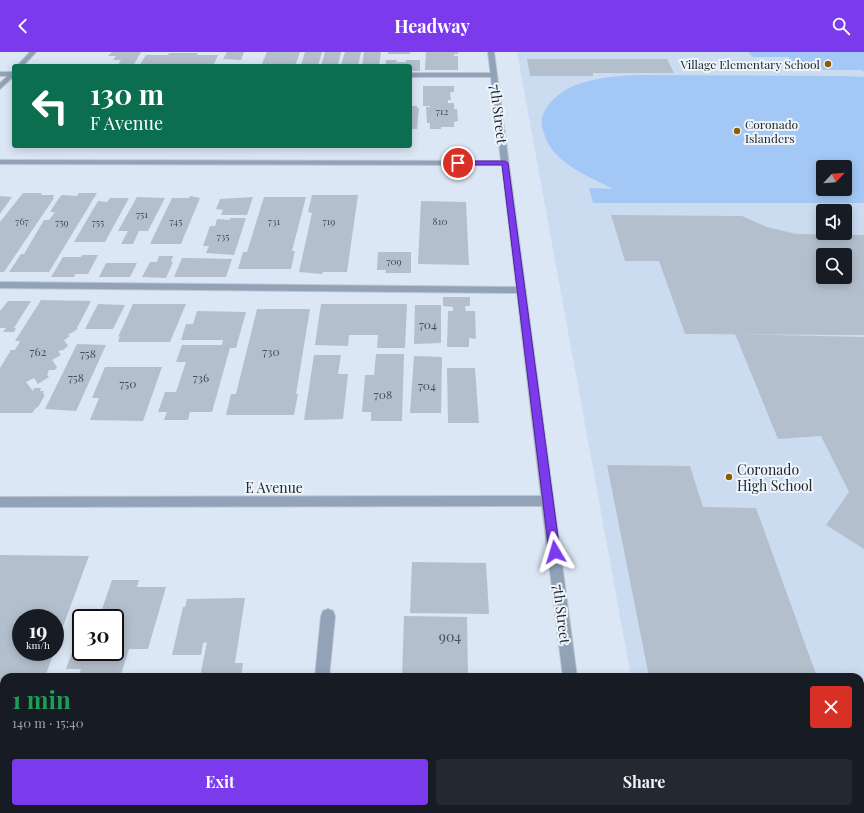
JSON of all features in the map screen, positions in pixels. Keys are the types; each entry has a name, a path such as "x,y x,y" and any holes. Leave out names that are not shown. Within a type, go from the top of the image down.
{"street":[{"path":"22,64 33,52"},
{"name":"7th Street","path":"491,52 570,673"},
{"path":"0,74 12,73"},
{"path":"0,87 12,74"},
{"path":"412,75 494,75"},
{"path":"0,162 505,163"},
{"path":"0,285 521,290"},
{"name":"E Avenue","path":"0,502 548,501"},
{"path":"322,673 328,616"}],"shaded area":[{"name":"Coronado High School","path":"517,52 864,52 864,673 630,673"},
{"name":"Village Elementary School","path":"748,52 864,52 864,72 861,70 798,70 788,57 753,57"},
{"path":"615,76 864,77 864,203 593,203 589,188 613,189 568,165 556,154 550,147 545,136 542,126 542,117 547,107 565,90 589,81"}],"building":[{"path":"112,52 141,52 134,64 118,64 121,60 113,60 116,56 108,56"},
{"path":"227,52 244,52 241,60 223,59"},
{"path":"267,52 300,52 296,64 262,64"},
{"path":"305,52 322,52 319,64 301,64"},
{"path":"325,52 341,52 338,64 322,64"},
{"path":"345,52 361,52 358,64 341,64"},
{"path":"364,52 381,52 379,64 362,64"},
{"path":"388,52 410,52 410,54 388,54"},
{"path":"426,52 458,52 458,54 454,54 454,56 458,56 458,70 425,70"},
{"path":"169,53 198,53 197,55 218,55 214,64 140,64 146,55 168,55"},
{"path":"527,59 667,59 674,73 593,73 593,76 530,76"},
{"path":"386,60 406,62 406,60 420,60 420,71 412,71 412,64 385,64"},
{"path":"423,86 454,86 454,92 450,92 451,100 448,100 448,103 454,103 454,109 457,109 458,121 454,122 454,127 430,129 430,123 427,123 426,107 430,106 423,106"},
{"path":"412,106 417,106 417,108 419,108 417,129 412,129"},
{"path":"23,193 42,193 41,195 54,195 54,198 4,272 0,272 0,222"},
{"path":"79,193 97,193 49,272 9,272 21,254 24,254 44,220 49,220 55,212 50,212 59,198 62,195 77,196"},
{"path":"312,195 358,195 347,272 323,272 322,274 299,272 312,213 308,212"},
{"path":"0,196 12,197 0,214"},
{"path":"190,196 200,198 181,244 150,244 172,198 189,198"},
{"path":"137,197 165,198 148,231 139,231 133,244 121,244 128,231 118,231"},
{"path":"253,197 247,215 221,215 223,210 216,209 220,199"},
{"path":"264,197 306,197 292,251 295,251 291,269 238,269 243,252 247,252"},
{"path":"110,198 129,198 105,242 74,242 98,201 107,202"},
{"path":"421,201 466,202 469,265 418,264"},
{"path":"611,215 742,216 767,227 796,234 816,234 816,240 852,240 852,235 864,235 864,335 685,334 659,261 625,261"},
{"path":"230,218 246,218 234,255 206,253 209,246 203,246 210,226 215,226 217,219 230,220"},
{"path":"378,252 411,252 411,273 385,273 386,270 377,270"},
{"path":"82,255 98,255 88,274 75,274 74,277 51,277 63,257 81,257"},
{"path":"159,256 173,256 171,262 173,262 166,278 142,277 150,262 157,262"},
{"path":"182,258 232,259 226,277 174,277"},
{"path":"106,263 137,263 130,277 99,277"},
{"path":"443,297 470,297 470,306 465,306 466,311 475,311 476,339 469,338 469,347 447,347 448,311 453,311 453,307 443,306"},
{"path":"41,300 91,301 77,328 78,329 68,335 70,336 64,340 68,346 63,350 58,351 61,355 52,360 57,367 55,370 49,370 47,375 49,377 38,384 34,378 26,382 33,391 34,388 41,388 40,391 44,391 43,394 45,395 38,407 32,413 0,413 0,368 11,350 15,350 20,341 15,341"},
{"path":"8,301 31,301 14,328 16,328 14,332 3,332 6,328 0,328 0,311"},
{"path":"98,304 125,305 113,329 85,329"},
{"path":"133,304 186,304 170,342 118,342 120,336 118,337"},
{"path":"321,304 407,304 405,348 377,348 378,335 349,335 348,346 315,345"},
{"path":"415,305 441,305 441,343 414,344"},
{"path":"257,309 310,309 294,415 226,415 231,394 236,394"},
{"path":"197,311 246,312 236,348 230,348 212,412 190,412 188,420 164,420 167,412 158,412 165,392 176,392 186,362 176,362 182,345 222,345 223,340 181,340 186,324 193,324"},
{"path":"735,334 864,337 864,549 826,525 849,492 821,436 778,439"},
{"path":"77,344 106,345 76,411 45,409"},
{"path":"376,354 404,354 402,421 371,421 371,412 362,412 365,375 374,375"},
{"path":"314,355 341,355 338,374 348,374 343,419 304,420"},
{"path":"414,356 442,357 441,413 410,413"},
{"path":"105,367 162,367 143,421 90,420 99,398 92,398"},
{"path":"447,368 475,368 479,423 448,423"},
{"path":"607,465 690,466 703,507 756,508 816,673 648,673"},
{"path":"0,555 89,556 64,624 64,609 12,609 12,661 51,661 46,673 0,673"},
{"path":"412,562 486,563 489,614 410,613"},
{"path":"112,580 139,580 137,587 166,587 148,649 129,649 121,673 79,673 81,669 66,669 72,653 72,661 124,661 124,609 102,609"},
{"path":"245,598 235,663 243,663 242,673 201,673 207,642 203,643 201,655 172,655 183,607 185,607 187,599"},
{"path":"404,616 467,617 468,673 402,673"}],"place":[{"name":"Village Elementary School","path":"828,64"},
{"name":"Coronado Islanders","path":"737,131"},
{"name":"Coronado High School","path":"729,477"}],"route":[{"path":"458,163 505,163 555,552"}]}
